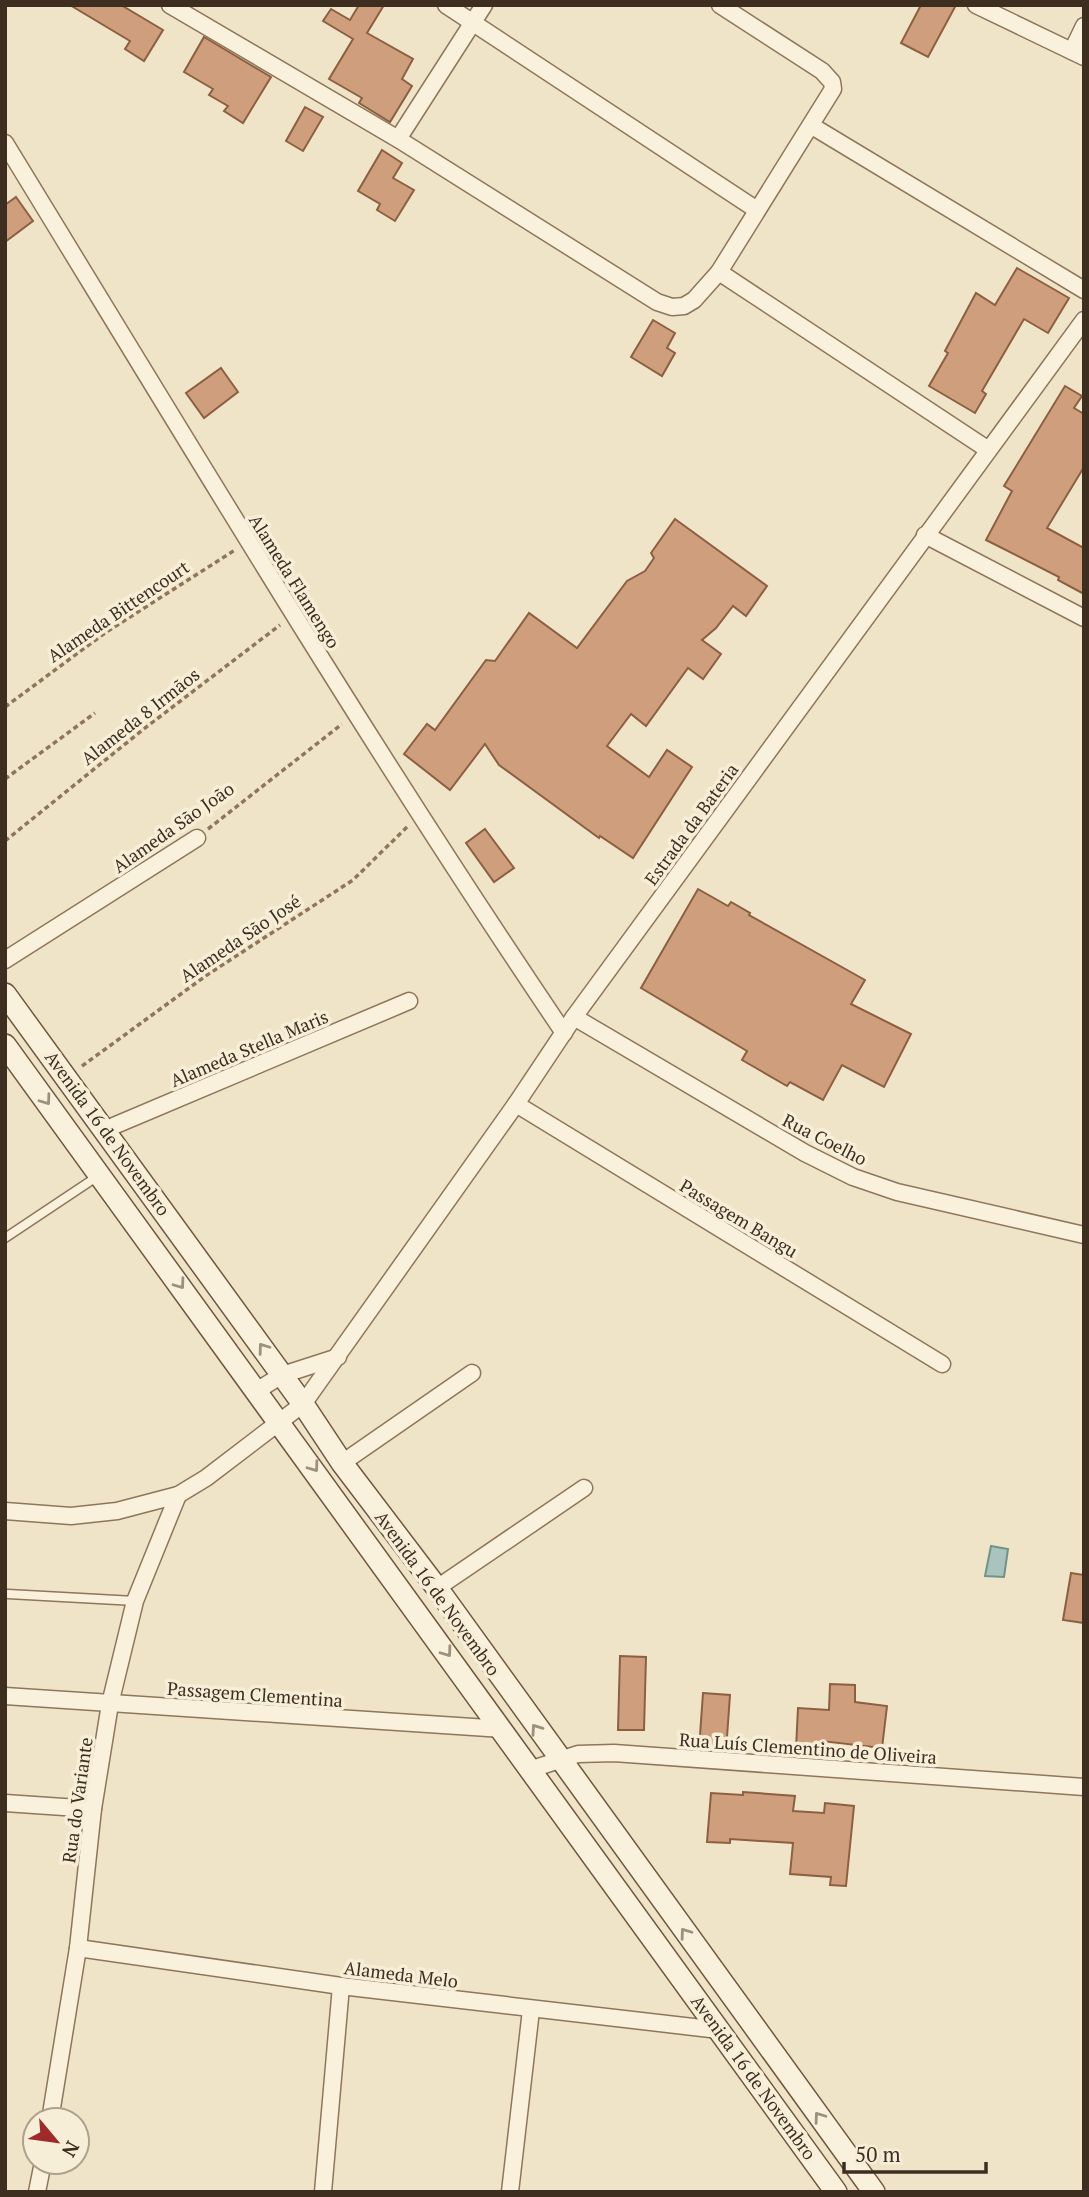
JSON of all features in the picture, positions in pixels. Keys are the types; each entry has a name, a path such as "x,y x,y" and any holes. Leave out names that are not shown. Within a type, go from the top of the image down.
{"main road":[{"name":"Avenida 16 de Novembro","path":"5,994 68,1076 104,1130 303,1404 342,1463 436,1588 557,1759 874,2192"},
{"name":"Avenida 16 de Novembro","path":"9,1058 100,1174 258,1390 836,2192"}],"street":[{"path":"170,5 398,139 657,302 672,307 684,306 694,300 719,272 829,99 832,82 803,57 720,5"},
{"path":"446,5 757,210"},
{"path":"398,139 484,5"},
{"path":"976,5 1078,54 1084,26"},
{"path":"812,126 1084,290"},
{"name":"Alameda Flamengo","path":"5,143 293,616 419,815 564,1033"},
{"path":"719,272 987,449"},
{"name":"Estrada da Bateria","path":"178,1495 303,1404 516,1104 574,1017 987,449 1084,320"},
{"path":"925,535 1084,618"},
{"name":"Alameda São João","path":"5,960 197,838"},
{"name":"Alameda Stella Maris","path":"104,1130 409,1001"},
{"name":"Rua Coelho","path":"574,1017 805,1153 853,1177 897,1192 1084,1235"},
{"name":"Passagem Bangu","path":"516,1104 942,1364"},
{"path":"258,1390 282,1375 338,1357"},
{"path":"342,1463 472,1373"},
{"path":"436,1588 584,1488"},
{"path":"5,1511 71,1516 117,1511 178,1495"},
{"name":"Rua do Variante","path":"52,2106 78,1948 93,1809 110,1704 135,1601 178,1495"},
{"name":"Passagem Clementina","path":"5,1696 503,1729"},
{"name":"Rua Luís Clementino de Oliveira","path":"532,1769 578,1754 614,1753 1084,1787"},
{"path":"5,1803 93,1809"},
{"name":"Alameda Melo","path":"78,1948 341,1986 719,2031"},
{"path":"323,2192 341,1986"},
{"path":"510,2192 531,2010"}],"lane":[{"path":"5,1238 100,1174"},
{"path":"8,1594 135,1601"}],"path":[{"name":"Alameda Bittencourt","path":"5,708 105,633 248,541"},
{"name":"Alameda 8 Irmãos","path":"5,841 145,728 293,616"},
{"path":"5,779 95,713"},
{"name":"Alameda São João","path":"197,838 355,714"},
{"name":"Alameda São José","path":"68,1076 207,975 353,880 419,815"}],"water":[{"path":"991,1546 1008,1549 1004,1577 985,1576"}],"building":[{"path":"70,5 121,5 163,30 144,61 125,49 130,41"},
{"path":"359,5 384,5 367,33 413,59 402,79 412,86 390,122 359,103 362,98 329,79 353,39 323,21 331,9 350,20"},
{"path":"921,5 956,5 928,57 901,43"},
{"path":"204,37 271,77 243,123 224,111 228,106 209,95 213,89 184,72"},
{"path":"305,107 323,117 303,151 286,141"},
{"path":"382,150 402,163 393,178 414,190 395,221 377,210 380,204 358,191"},
{"path":"16,197 33,221 5,242 5,205"},
{"path":"1017,268 1069,298 1048,333 1024,319 982,391 986,394 975,413 929,386 976,293 995,305"},
{"path":"653,320 675,333 667,348 675,353 662,376 631,357"},
{"path":"221,368 238,392 204,418 186,393"},
{"path":"1065,386 1082,396 1074,408 1084,414 1084,467 1047,528 1084,548 1084,594 1058,580 1059,577 986,540 1012,491 1004,486"},
{"path":"675,519 767,586 746,616 733,606 716,628 702,640 721,654 703,679 688,668 646,726 631,714 607,746 649,777 667,750 692,767 633,858 600,836 599,838 499,765 485,744 450,790 404,754 427,724 435,730 486,660 495,661 529,613 577,648 627,581 645,571 654,558 651,553"},
{"path":"485,829 514,868 494,882 466,843"},
{"path":"698,889 728,906 731,902 750,913 749,915 865,980 851,1004 911,1034 884,1087 842,1065 823,1100 790,1082 787,1086 742,1060 747,1051 641,988"},
{"path":"1071,1573 1084,1575 1084,1623 1063,1620"},
{"path":"620,1656 646,1657 644,1730 618,1730"},
{"path":"830,1684 855,1685 855,1702 887,1706 882,1748 822,1741 821,1750 796,1749 798,1708 829,1710"},
{"path":"703,1693 730,1695 726,1751 699,1749"},
{"path":"743,1792 795,1796 793,1811 824,1813 825,1803 854,1806 846,1886 830,1885 831,1877 790,1874 793,1843 730,1839 730,1843 707,1842 711,1793 743,1795"}]}
